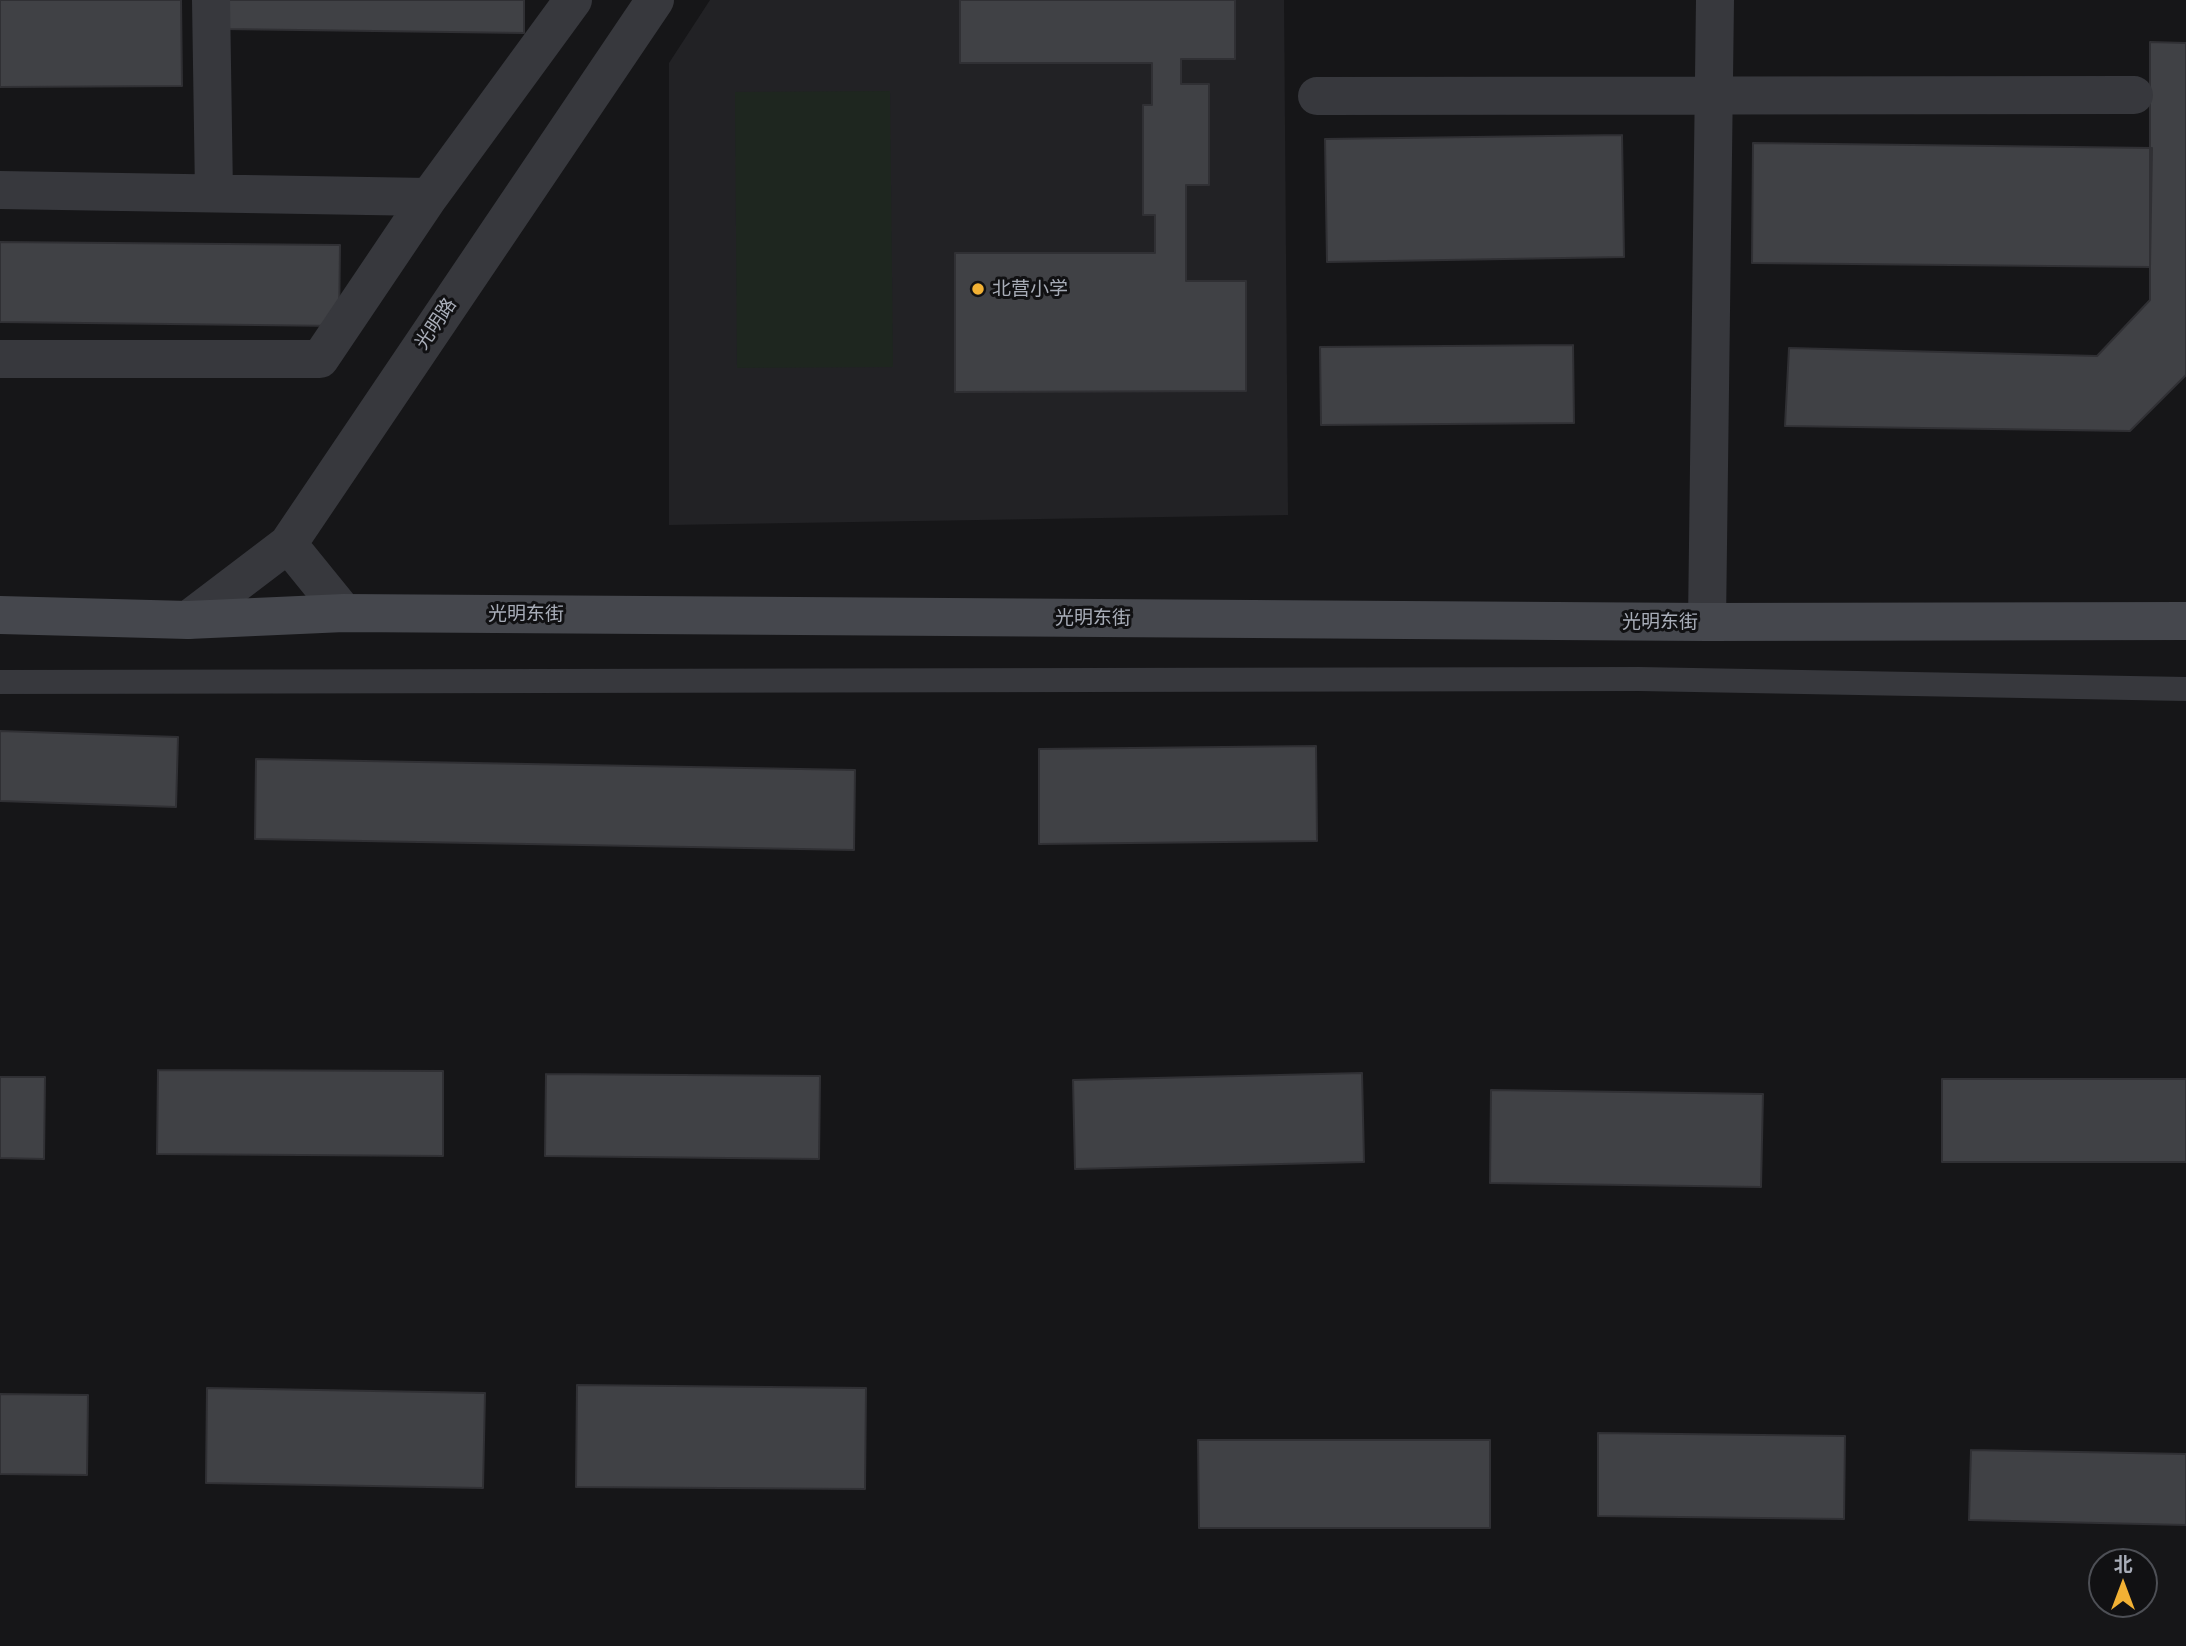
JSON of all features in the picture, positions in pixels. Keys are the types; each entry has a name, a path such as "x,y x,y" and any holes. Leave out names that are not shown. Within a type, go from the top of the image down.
{"main road":[{"name":"光明东街","path":"0,615 188,620 344,613 1707,622 2186,621"}],"street":[{"path":"211,0 214,193"},
{"path":"0,359 320,359 429,197 573,0"},
{"name":"光明路","path":"188,620 288,544 655,0"},
{"path":"1707,622 1715,0"},
{"path":"1317,96 2134,95"},
{"path":"0,190 429,197"},
{"path":"288,544 344,613"}],"lane":[{"path":"0,682 1639,679 2186,689"}],"shaded area":[{"name":"北营小学","path":"710,0 1284,0 1288,515 669,525 669,63"},
{"path":"890,91 893,367 737,368 735,92"}],"building":[{"path":"0,0 181,0 182,86 0,87"},
{"path":"224,0 524,0 524,33 224,29"},
{"path":"960,0 1235,0 1235,59 1181,59 1181,84 1209,84 1209,185 1186,185 1186,281 1246,281 1246,391 955,392 955,253 1155,253 1155,215 1143,215 1143,105 1152,105 1152,63 960,63"},
{"path":"2150,42 2186,43 2186,375 2130,431 1785,426 1789,348 2097,356 2150,300"},
{"path":"1622,135 1624,257 1327,262 1325,139"},
{"path":"1753,143 2152,148 2150,267 1752,263"},
{"path":"0,242 340,245 339,326 0,322"},
{"path":"1573,345 1574,423 1321,425 1320,347"},
{"path":"0,731 178,737 176,807 0,801"},
{"path":"1316,746 1317,841 1039,844 1039,749"},
{"path":"256,759 855,770 854,850 255,839"},
{"path":"158,1070 443,1071 443,1156 157,1154"},
{"path":"1362,1073 1364,1162 1075,1169 1073,1080"},
{"path":"546,1074 820,1076 819,1159 545,1156"},
{"path":"0,1077 45,1077 44,1159 0,1158"},
{"path":"1942,1079 2186,1079 2186,1162 1942,1162"},
{"path":"1491,1090 1763,1094 1761,1187 1490,1183"},
{"path":"577,1385 866,1388 865,1489 576,1487"},
{"path":"207,1388 485,1393 483,1488 206,1483"},
{"path":"0,1394 88,1395 87,1475 0,1474"},
{"path":"1598,1433 1845,1436 1844,1519 1598,1516"},
{"path":"1198,1440 1490,1440 1490,1528 1199,1528"},
{"path":"1971,1450 2186,1454 2186,1525 1969,1520"}],"place":[{"name":"北营小学","path":"978,289"}]}
